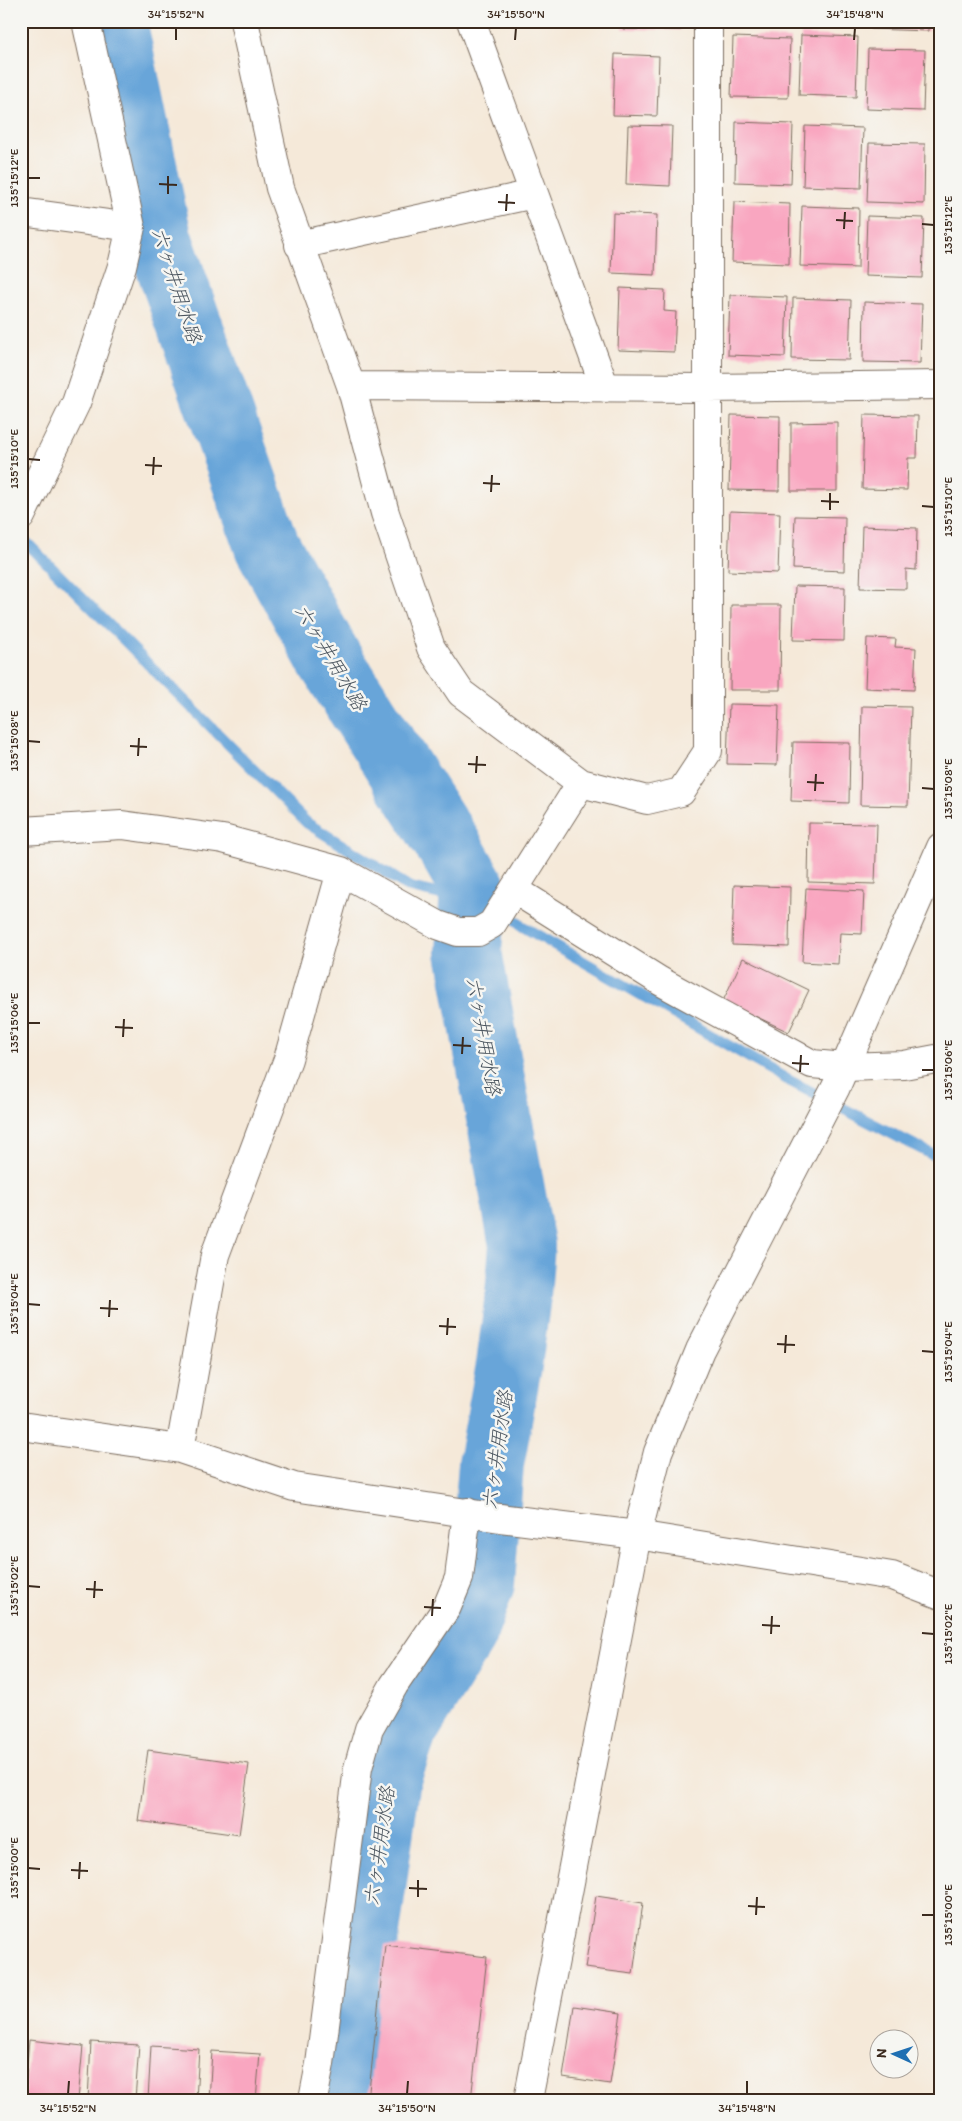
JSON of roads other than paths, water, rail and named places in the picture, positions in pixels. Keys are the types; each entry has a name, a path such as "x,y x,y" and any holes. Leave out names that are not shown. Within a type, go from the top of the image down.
{"street":[{"path":"21,516 76,403 122,266 131,227 86,21"},
{"path":"244,21 280,188 351,386 385,513 431,648 461,693 581,783 647,800 681,792 708,751 708,21"},
{"path":"471,21 605,388"},
{"path":"299,245 534,194"},
{"path":"21,212 131,227"},
{"path":"351,386 707,388 941,385"},
{"path":"21,831 132,826 222,839 341,871 438,926 476,929 513,894 581,783"},
{"path":"528,2100 637,1535 658,1452 700,1350 840,1077 941,847"},
{"path":"180,1449 215,1254 288,1058 341,871"},
{"path":"513,894 660,981 812,1064 840,1077 941,1058"},
{"path":"21,1426 180,1449 294,1487 637,1535 892,1576 941,1595"},
{"path":"313,2100 321,2054 358,1768 370,1729 394,1685 447,1607 482,1514"}],"waterway":[{"name":"六ヶ井用水路","path":"114,21 159,238 267,546 331,662 449,846 473,888 469,952 522,1245 509,1365 491,1464 482,1583 464,1633 405,1729 388,1778 344,2100"},
{"path":"21,537 307,823 409,887 472,902"},
{"path":"473,888 522,926 788,1080 941,1159"}]}
